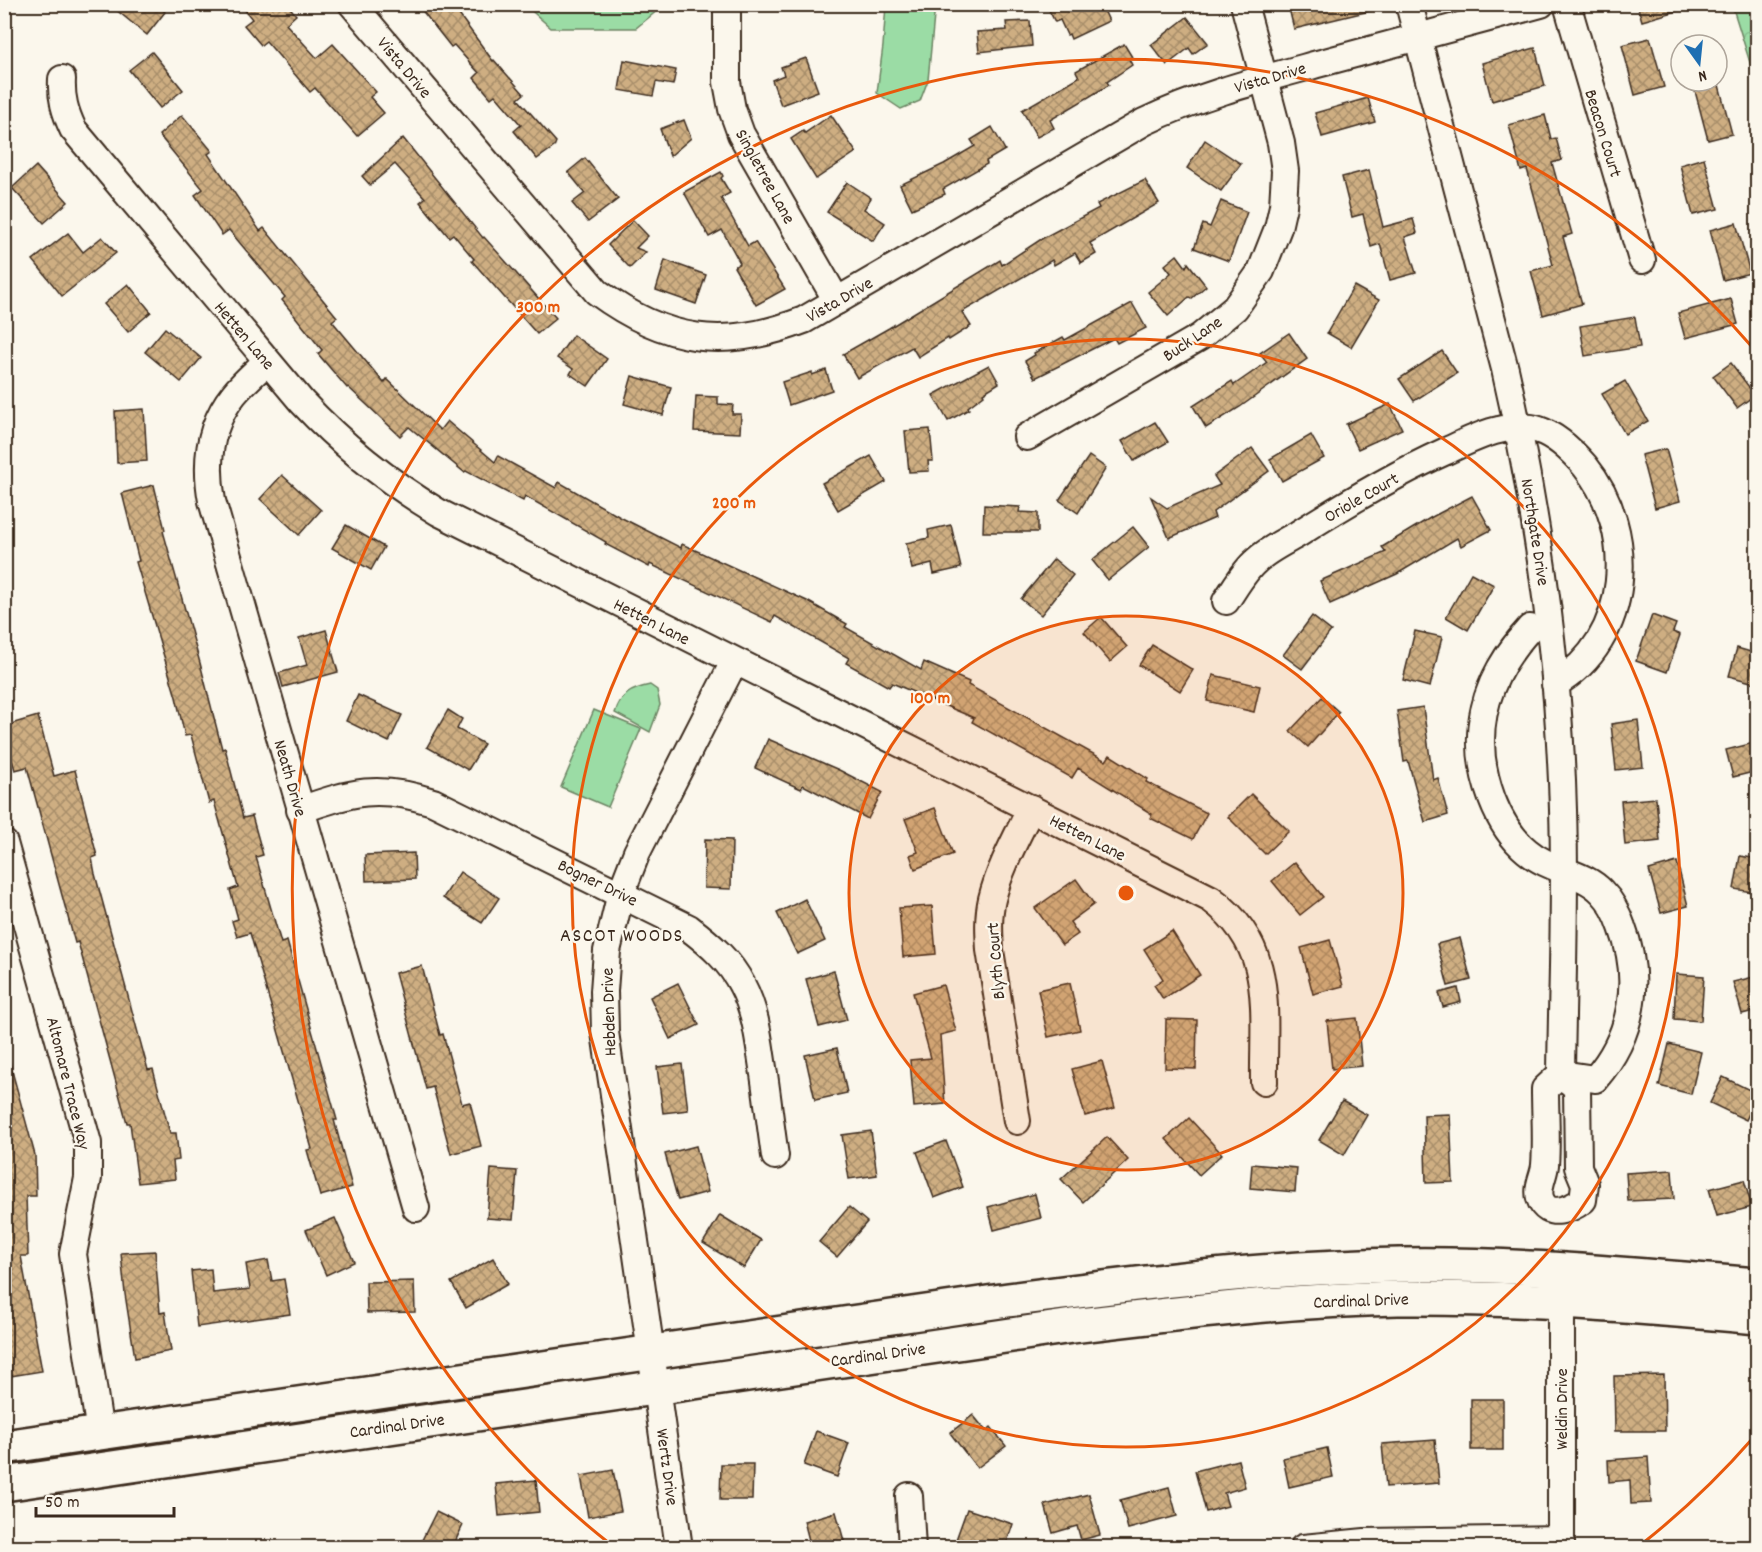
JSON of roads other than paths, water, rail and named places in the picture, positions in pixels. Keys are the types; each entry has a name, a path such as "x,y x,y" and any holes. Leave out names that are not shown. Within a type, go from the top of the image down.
{"main road":[{"name":"Cardinal Drive","path":"4,1447 1008,1299 1166,1279 1283,1269 1481,1265 1758,1285"},
{"name":"Cardinal Drive","path":"4,1484 656,1386 1072,1326 1221,1308 1277,1303 1397,1298 1483,1298 1758,1317"}],"street":[{"name":"Vista Drive","path":"352,4 589,284 621,309 646,323 696,337 725,339 776,331 804,320 1144,122 1204,96 1418,37"},
{"name":"Singletree Lane","path":"727,4 727,82 732,109 741,134 837,301"},
{"name":"Buck Lane","path":"1027,437 1200,338 1235,308 1253,285 1271,250 1283,206 1285,171 1281,143 1244,4"},
{"name":"Northgate Drive","path":"1409,4 1505,369 1537,525 1556,684 1563,808 1561,1074 1596,1079 1618,1048 1627,1025 1633,995 1633,970 1630,952 1618,916 1604,893 1581,877 1564,872"},
{"path":"1418,37 1541,4"},
{"name":"Beacon Court","path":"1567,4 1642,260"},
{"name":"Hetten Lane","path":"62,79 65,112 73,129 267,361 329,431 365,463 405,492 438,512 1211,899 1225,909 1240,925 1259,963 1263,985 1264,1082"},
{"name":"Neath Drive","path":"267,361 234,394 221,414 208,459 208,482 300,810 416,1208"},
{"path":"1518,428 1539,430 1560,442 1576,455 1600,488 1611,512 1618,537 1619,584 1612,616 1604,636 1584,663 1556,684"},
{"name":"Oriole Court","path":"1226,601 1255,561 1326,516 1377,486 1458,445 1500,429 1518,428"},
{"path":"1530,628 1514,645 1499,668 1488,693 1480,731 1482,759 1487,787 1497,813 1508,832 1528,852 1547,865 1564,872"},
{"name":"Hebden Drive","path":"656,1386 605,1032 604,992 607,951 621,893 637,852 734,662"},
{"name":"Bogner Drive","path":"300,810 342,795 361,792 385,790 409,794 433,802 621,893 689,928 703,938 728,962 742,984 752,1008 758,1033 775,1156"},
{"name":"Blyth Court","path":"1017,1121 990,950 989,925 997,881 1030,808"},
{"name":"Altomare Trace Way","path":"4,843 88,1143 88,1178 73,1254 100,1433"},
{"name":"Weldin Drive","path":"1561,1270 1562,1543"},
{"name":"Wertz Drive","path":"656,1386 679,1548"},
{"path":"909,1496 912,1548"},
{"path":"1303,1548 1365,1542 1562,1543"}],"district":[{"name":"ASCOT WOODS","path":"622,934"}]}
